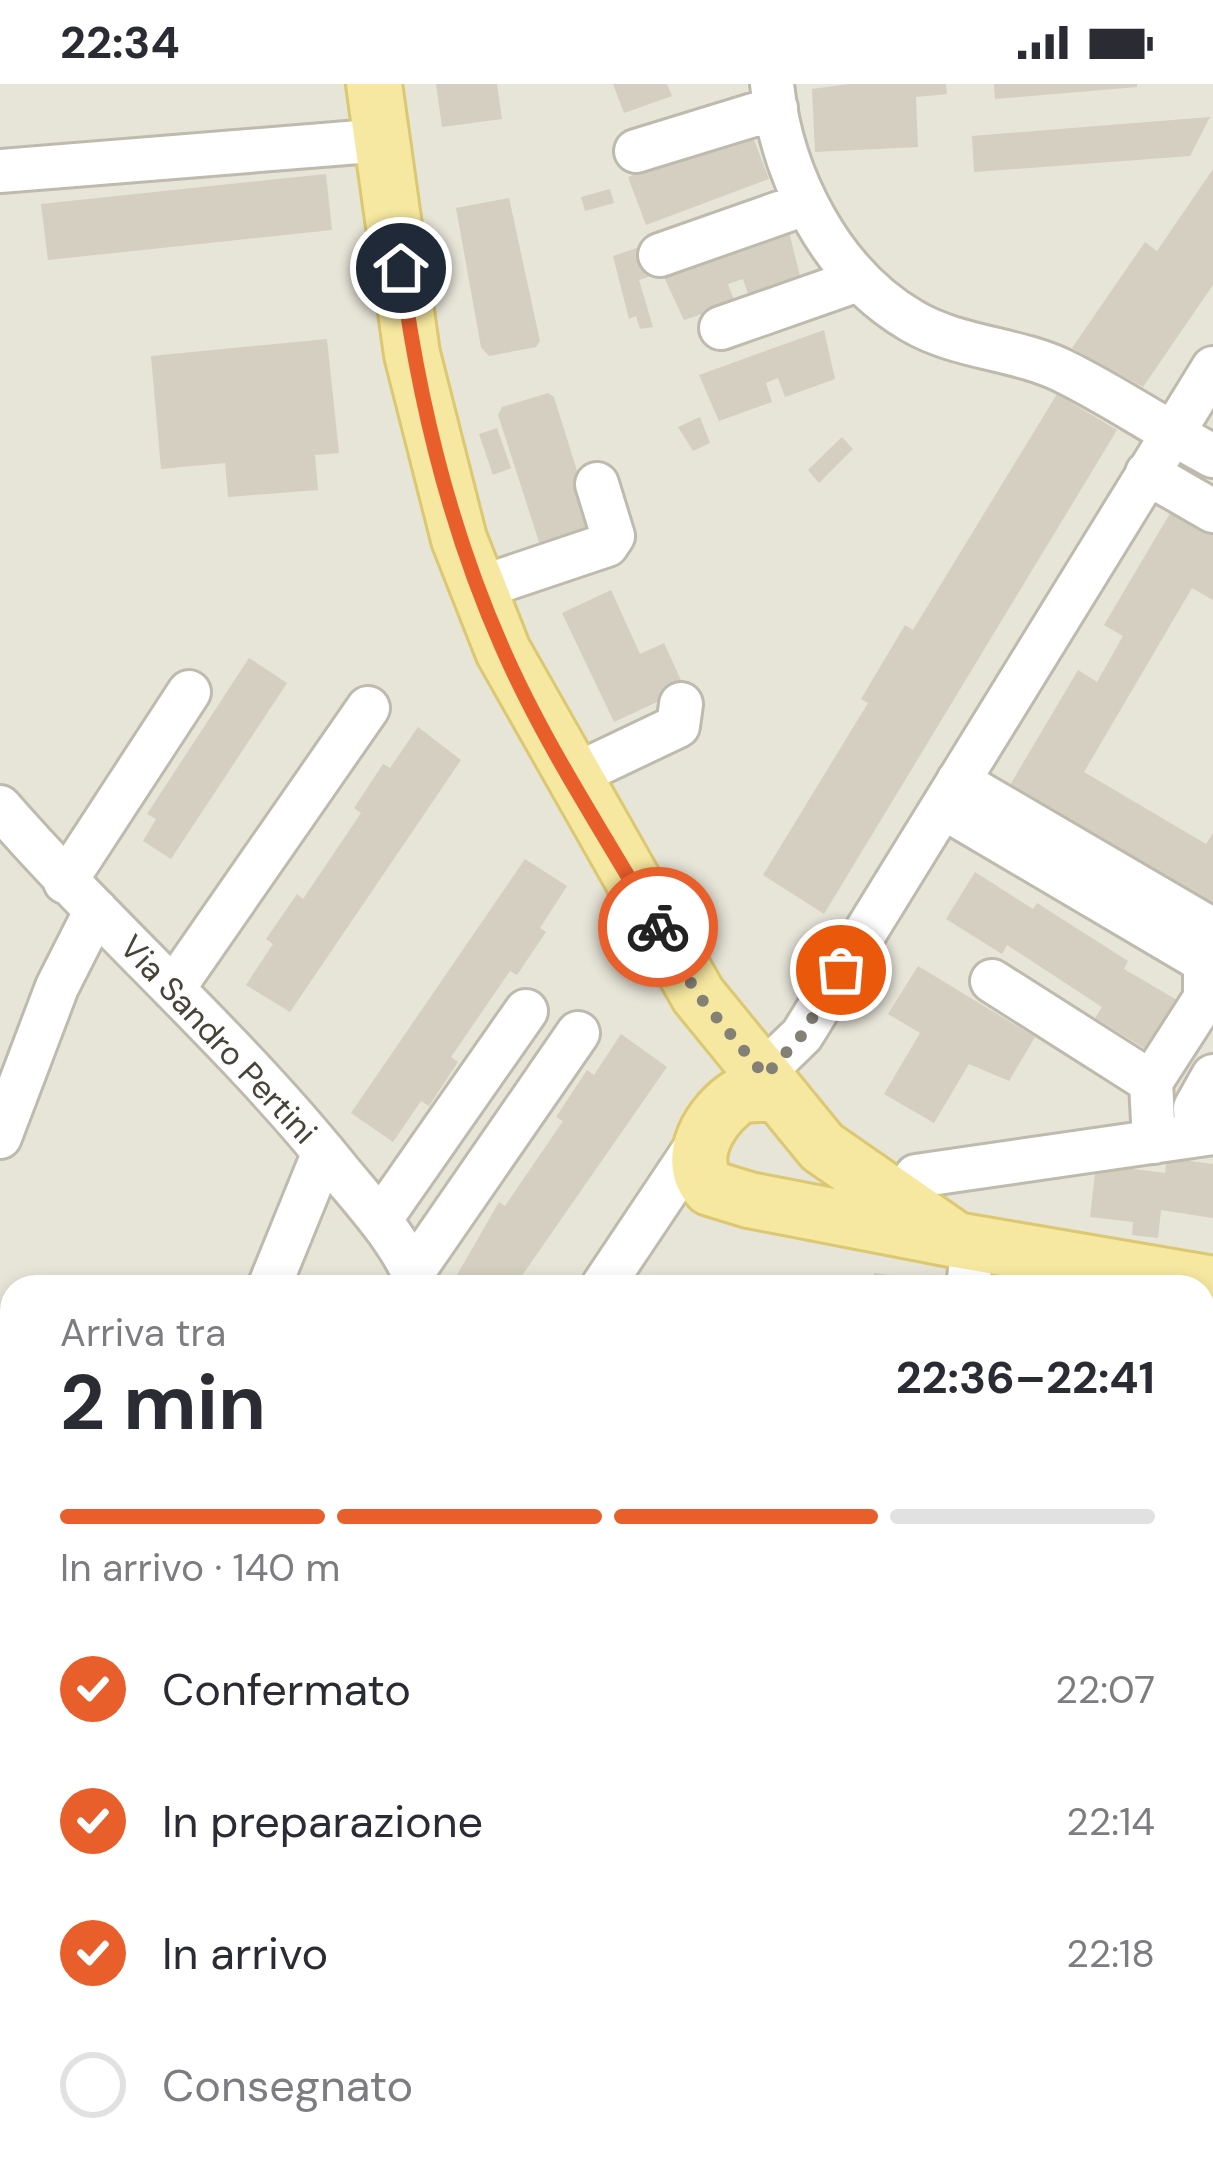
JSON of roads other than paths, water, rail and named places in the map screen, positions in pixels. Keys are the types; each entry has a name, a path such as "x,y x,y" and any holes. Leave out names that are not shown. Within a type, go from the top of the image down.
{"main road":[{"path":"374,84 412,354 458,539 503,650 568,772 792,1165 769,1192 739,1198"},
{"path":"757,1103 704,1181 739,1198 966,1257 1095,1275"},
{"path":"757,1103 966,1257"}],"street":[{"path":"636,151 774,96 806,204 858,280 913,322 989,352 1057,368 1213,456"},
{"path":"0,171 384,140"},
{"path":"660,255 806,204"},
{"path":"721,328 858,280"},
{"path":"610,1275 757,1103 1213,368"},
{"path":"1147,473 1213,511"},
{"path":"478,588 607,544 613,536 597,484"},
{"path":"0,1137 58,987 81,896 189,692"},
{"path":"568,772 596,765 678,726 682,704"},
{"path":"173,989 368,709"},
{"path":"951,795 1213,930"},
{"path":"951,795 1205,962 1205,998 1151,1082 1154,1142"},
{"name":"Via Sandro Pertini","path":"0,807 81,896 296,1113 380,1220 413,1275"},
{"path":"992,981 1151,1082"},
{"path":"380,1220 526,1011"},
{"path":"419,1275 578,1033"},
{"path":"916,1177 1205,1134 1195,1108 1213,1076"},
{"path":"274,1275 324,1152"},
{"path":"610,1275 668,1225 739,1198"}]}
